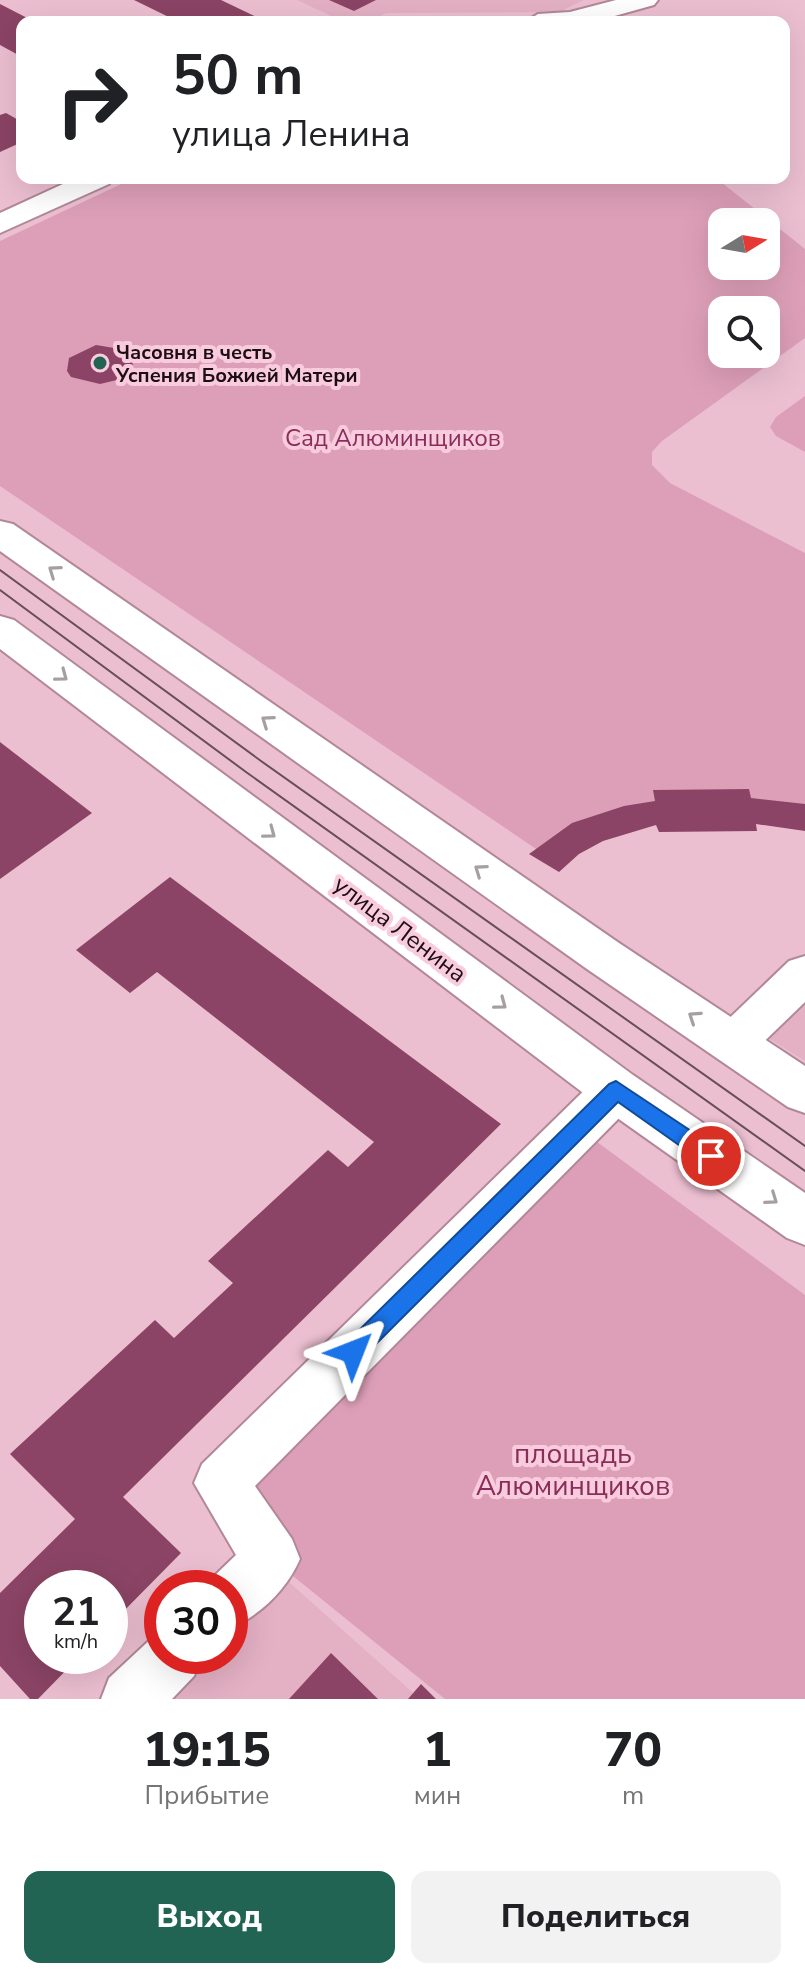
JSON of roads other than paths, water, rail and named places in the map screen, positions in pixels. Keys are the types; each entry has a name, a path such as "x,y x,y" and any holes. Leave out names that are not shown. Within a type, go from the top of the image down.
{"main road":[{"path":"0,533 805,1092"},
{"name":"улица Ленина","path":"0,629 616,1090 805,1222"}],"street":[{"path":"586,16 645,0"},
{"path":"0,224 86,184"},
{"path":"733,1043 805,974"},
{"path":"248,1582 272,1559 221,1483 616,1090"},
{"path":"130,1699 156,1674"}],"tram line":[{"path":"0,570 261,761 805,1146"},
{"path":"0,590 246,772 805,1171"}],"place":[{"name":"Часовня в честь Успения Божией Матери","path":"100,363"}],"park label":[{"name":"Сад Алюминщиков","path":"393,438"},
{"name":"площадь Алюминщиков","path":"573,1469"}]}
